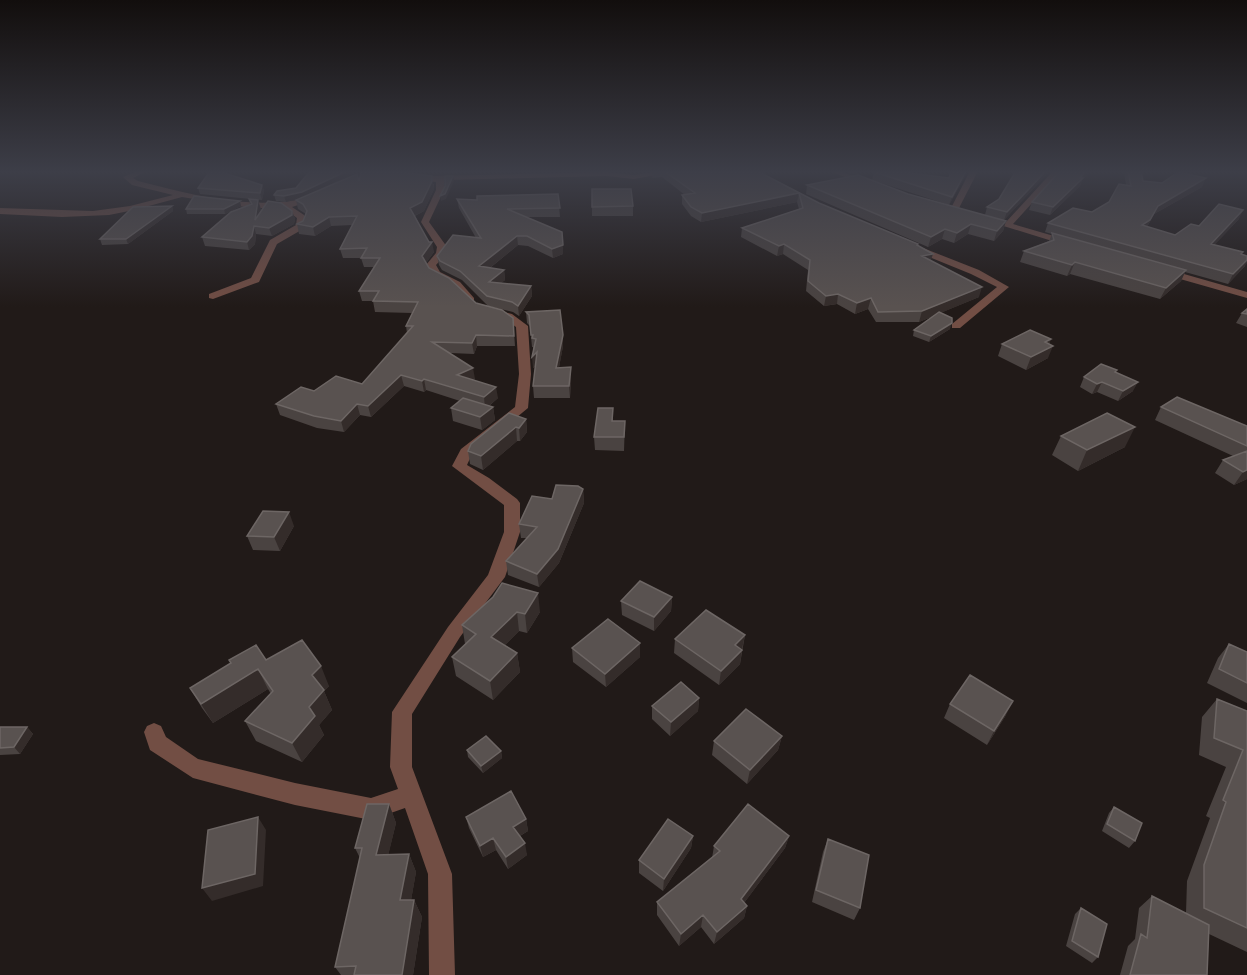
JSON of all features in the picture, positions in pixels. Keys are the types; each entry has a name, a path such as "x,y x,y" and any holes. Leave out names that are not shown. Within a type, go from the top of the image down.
{"street":[{"path":"213,296 255,280 273,243 300,227 303,221 300,216"},
{"path":"428,216 425,222 442,247 441,254 431,265 436,274 456,285 483,310 508,316 522,326 525,374 521,408 466,452 459,466 484,481 512,503 512,532 496,577 454,632 402,712 401,767 440,874 442,975"},
{"path":"977,216 1078,246"},
{"path":"1008,225 1016,216"},
{"path":"906,244 975,272 1004,287 956,326"},
{"path":"1155,268 1247,295"},
{"path":"154,732 157,744 193,768 295,794 371,809 411,795"}],"building":[{"path":"123,216 157,216 126,239 100,239"},
{"path":"226,216 256,216 255,220 257,216 289,216 269,228 254,226 252,236 247,242 202,237"},
{"path":"305,216 343,216 329,217 313,227 297,224 303,221"},
{"path":"357,216 415,216 429,242 432,242 422,256 429,268 449,278 476,303 502,310 513,318 514,336 476,335 472,343 432,342 473,368 457,375 496,387 484,397 424,379 422,381 401,375 368,406 357,404 341,421 314,416 276,404 301,387 314,391 336,376 362,384 413,326 406,326 418,302 373,301 379,291 359,291 380,258 361,258 367,248 340,249"},
{"path":"468,216 525,216 562,232 563,245 552,249 527,236 517,236 479,266 504,270 489,282 531,286 518,306 512,302 487,296 460,271 440,261 437,256 453,235 481,238"},
{"path":"777,216 852,216 918,244 933,254 922,256 982,287 922,311 878,312 871,298 857,303 838,294 826,296 808,281 810,260 784,244 779,246 742,228"},
{"path":"882,216 990,216 1006,221 997,231 971,224 957,233 945,229 931,237"},
{"path":"1059,216 1152,216 1142,225 1175,235 1191,224 1199,226 1208,216 1237,216 1211,244 1243,252 1241,254 1247,256 1247,260 1233,274 1048,223"},
{"path":"1052,233 1186,270 1166,288 1075,262 1072,265 1024,251 1054,240"},
{"path":"560,310 563,335 556,368 571,367 569,386 533,386 537,352 532,357 536,339 532,338 529,315 526,312"},
{"path":"939,312 952,318 952,323 931,336 914,330"},
{"path":"1030,330 1051,339 1045,342 1053,346 1031,357 1002,344"},
{"path":"1101,364 1138,382 1123,391 1102,382 1097,384 1084,377"},
{"path":"1177,397 1247,426 1247,446 1161,407"},
{"path":"463,398 493,407 480,417 451,408"},
{"path":"598,408 613,408 612,421 625,421 624,437 594,437"},
{"path":"509,413 526,419 519,428 516,427 481,456 468,451 471,444"},
{"path":"1107,413 1135,427 1087,450 1061,436"},
{"path":"1247,451 1247,470 1243,472 1223,460"},
{"path":"556,485 578,486 583,489 558,549 537,574 506,561 537,527 519,524 532,496 552,499"},
{"path":"263,511 289,512 274,537 247,536"},
{"path":"640,581 672,597 654,617 621,601"},
{"path":"502,583 538,593 525,614 517,612 491,637 517,653 490,681 452,657 476,634 462,625 493,597"},
{"path":"706,610 745,635 735,645 742,650 721,671 675,639"},
{"path":"608,619 640,643 605,674 572,648"},
{"path":"302,640 321,666 312,675 324,690 309,707 315,716 292,743 245,721 273,691 258,669 201,704 190,688 231,663 229,660 256,645 266,660"},
{"path":"1229,644 1247,652 1247,683 1219,669"},
{"path":"970,675 1013,701 994,731 950,704"},
{"path":"681,682 699,698 671,722 652,706"},
{"path":"1217,699 1247,711 1247,928 1204,908 1204,865 1226,802 1223,800 1243,750 1214,738"},
{"path":"746,709 782,736 750,770 714,741"},
{"path":"0,727 27,727 14,747 0,748"},
{"path":"486,736 501,751 481,766 467,750"},
{"path":"511,791 526,819 513,827 525,843 506,857 493,838 480,846 466,817"},
{"path":"367,804 389,804 376,855 409,854 400,900 414,900 402,975 354,975 356,966 335,967 362,848 355,848"},
{"path":"748,804 789,836 741,899 747,906 717,932 703,915 681,934 657,902 720,851 714,846"},
{"path":"1114,807 1142,823 1135,841 1107,824"},
{"path":"258,817 255,874 202,888 208,830"},
{"path":"668,819 693,836 664,879 639,860"},
{"path":"828,839 869,855 860,908 816,890"},
{"path":"1152,896 1209,925 1207,975 1130,975 1141,934 1147,938"},
{"path":"1081,908 1107,924 1098,957 1072,941"}]}
